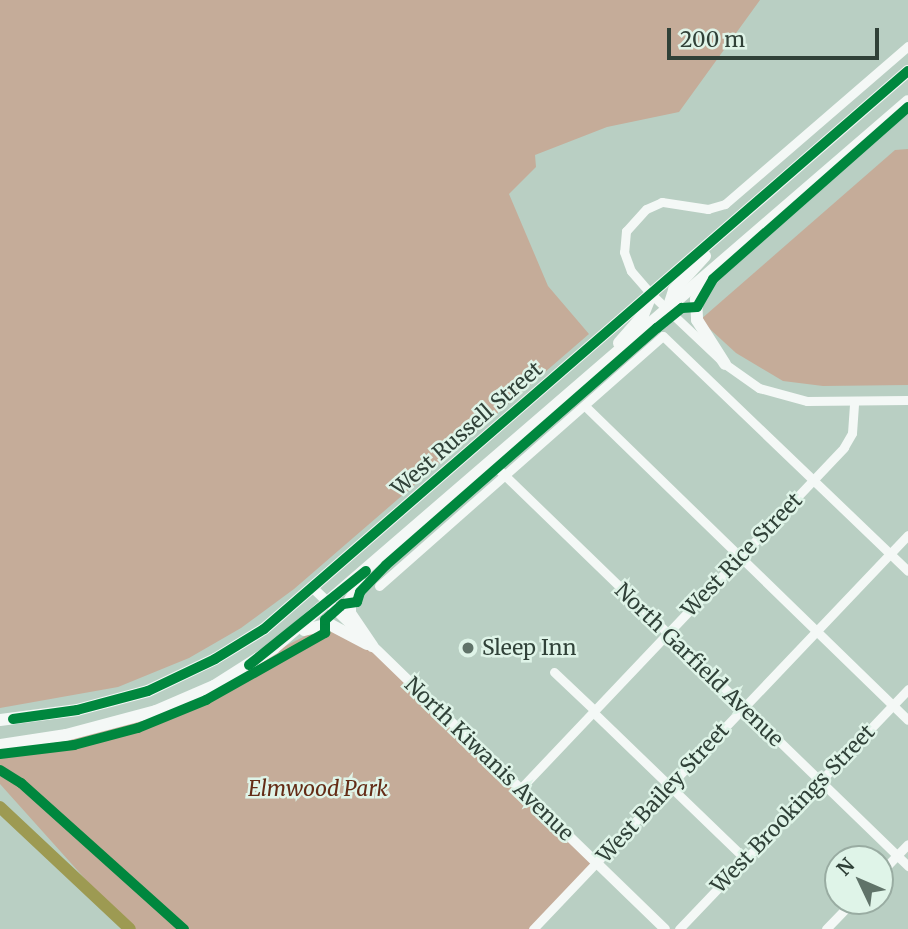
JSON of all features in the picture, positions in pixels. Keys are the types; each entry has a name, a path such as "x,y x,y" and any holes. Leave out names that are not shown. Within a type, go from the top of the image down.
{"highway":[{"name":"West Russell Street","path":"0,720 77,710 170,681 239,645 313,588 908,71"},
{"name":"West Russell Street","path":"0,745 66,735 156,711 214,686 279,644 908,101"},
{"path":"668,309 674,289 743,214"},
{"path":"724,364 699,325 694,307 702,286 735,251"},
{"path":"589,378 643,315 651,293"},
{"path":"372,646 353,619 350,600 393,548"},
{"path":"279,644 323,624 343,629 372,646"}],"main road":[{"name":"North Kiwanis Avenue","path":"313,588 665,929"}],"street":[{"path":"908,46 725,204 708,209 662,202 638,215 626,231 624,252 631,271 651,293 724,364 747,381 782,396 854,401 908,400"},
{"path":"379,586 663,336 908,571"},
{"name":"West Rice Street","path":"520,789 850,439 854,401"},
{"path":"585,406 908,720"},
{"name":"North Garfield Avenue","path":"491,463 908,866"},
{"name":"West Bailey Street","path":"533,929 908,535"},
{"path":"554,672 745,859"},
{"name":"West Brookings Street","path":"679,929 908,689"},
{"path":"894,859 908,844"},
{"path":"826,929 840,915"}],"green space":[{"path":"0,0 760,0 679,112 607,127 535,155 536,167 509,194 548,286 589,334 294,589 241,628 189,658 118,687 0,708"},
{"path":"908,149 908,385 823,386 783,381 736,353 700,320 895,150"},
{"name":"Elmwood Park","path":"329,624 372,646 596,863 534,929 130,929 0,784 0,758 156,711"}],"waterway":[{"path":"0,807 130,929"}],"cycle path":[{"path":"13,719 77,710 148,691 215,659 264,629 908,71"},
{"path":"0,754 74,745 138,728 206,700 325,633 325,620 343,604 357,602 360,592 386,565 657,328 682,308 697,307 713,279 908,107"},
{"path":"249,665 366,571"},
{"path":"0,770 21,783 184,929"}],"place":[{"name":"Sleep Inn","path":"468,648"}]}
